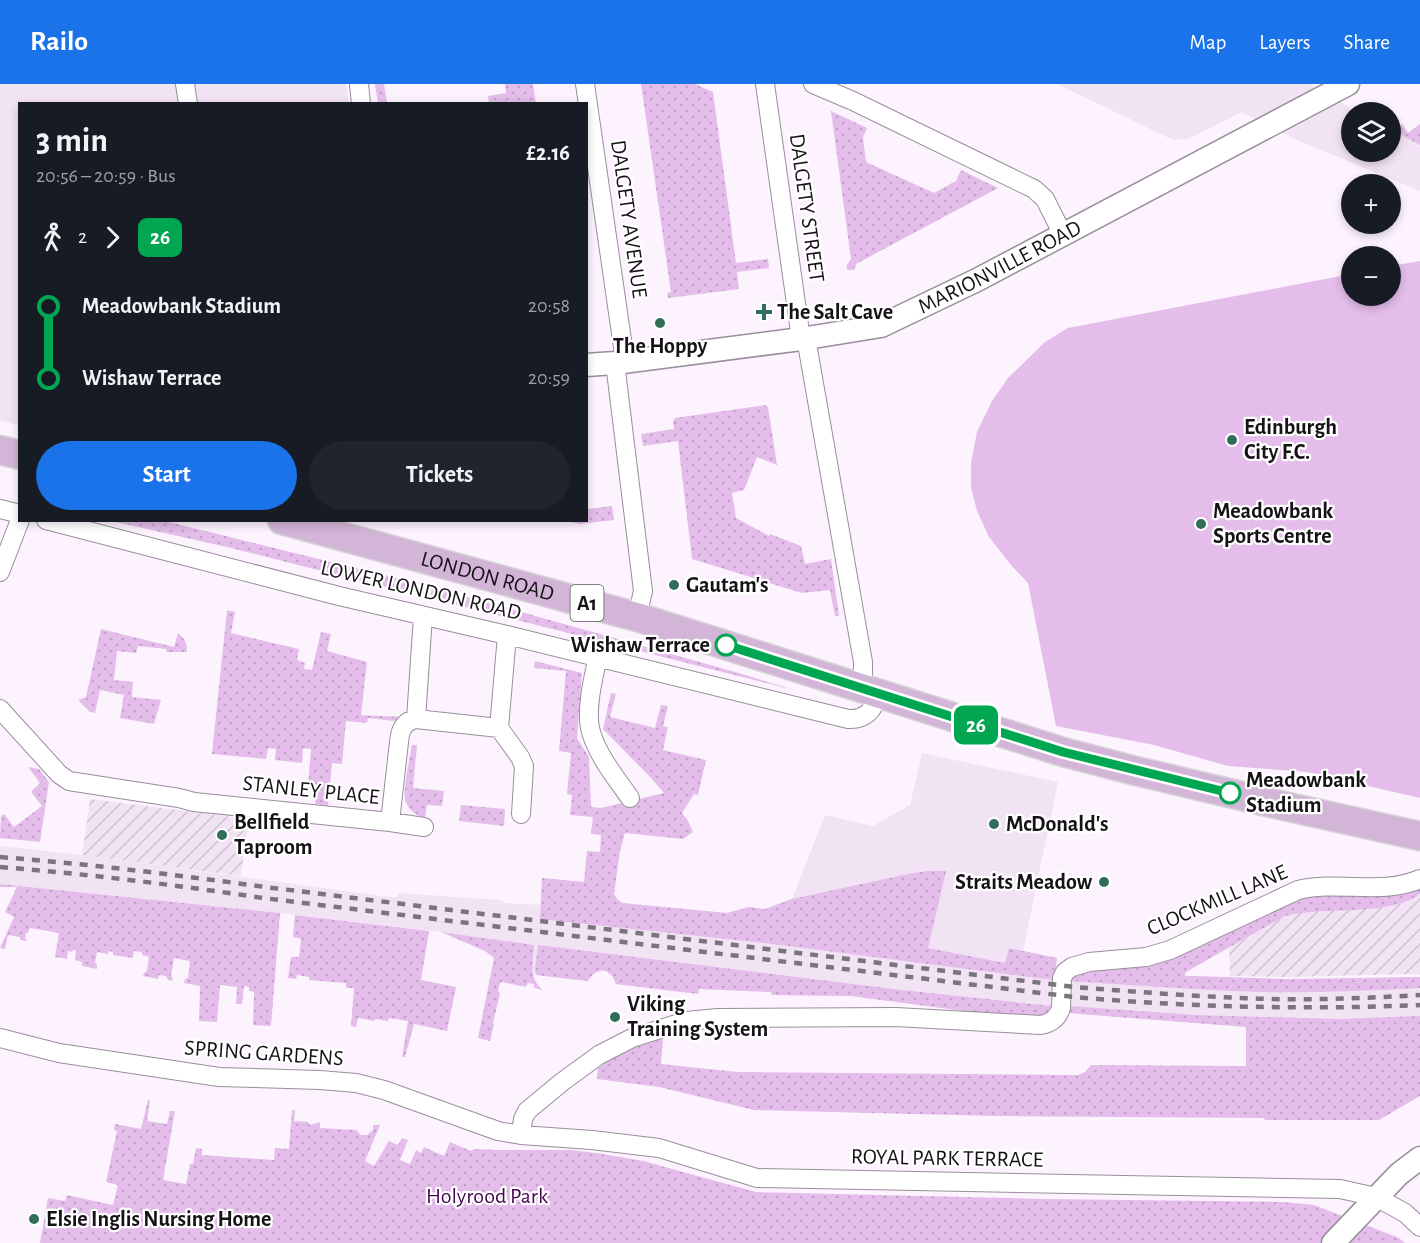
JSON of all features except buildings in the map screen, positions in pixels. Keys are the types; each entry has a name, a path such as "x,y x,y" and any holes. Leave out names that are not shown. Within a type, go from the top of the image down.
{"main road":[{"path":"0,450 18,454"},
{"name":"LONDON ROAD","path":"289,522 637,617 1012,737 1097,761 1420,836"}],"street":[{"path":"185,84 188,102"},
{"path":"359,84 361,102"},
{"name":"DALGETY AVENUE","path":"585,84 587,102"},
{"name":"DALGETY STREET","path":"765,84 803,338"},
{"path":"813,84 853,101 1034,189 1045,199 1063,235"},
{"name":"MARIONVILLE ROAD","path":"588,365 803,338 888,323 977,280 1339,89"},
{"name":"DALGETY AVENUE","path":"588,108 620,362 643,591 637,617"},
{"path":"803,338 863,662 863,674 869,691"},
{"path":"0,509 18,514"},
{"path":"0,572 19,522"},
{"name":"LOWER LONDON ROAD","path":"54,522 328,593 848,719 858,719 873,708 869,691"},
{"path":"416,719 423,616"},
{"path":"507,635 499,728 522,761 524,771 521,814"},
{"path":"598,657 589,715 590,731 596,745 630,798"},
{"name":"STANLEY PLACE","path":"0,709 59,774 69,781 194,802 424,827"},
{"path":"390,822 397,756 401,731 405,724 416,719 499,728"},
{"name":"CLOCKMILL LANE","path":"520,1135 527,1111 599,1055 632,1038 668,1026 686,1021 718,1018 896,1017 1036,1026 1053,1020 1060,1012 1062,978 1065,972 1072,967 1097,960 1137,958 1170,950 1298,890 1315,886 1388,888 1406,885 1420,879"},
{"name":"SPRING GARDENS","path":"0,1038 59,1053 219,1077 320,1080 366,1085 498,1131 520,1135"},
{"name":"ROYAL PARK TERRACE","path":"520,1135 659,1148 757,1178 1340,1189 1376,1197 1405,1213 1420,1227"},
{"path":"1333,1243 1399,1174 1420,1158"}],"shaded area":[{"path":"0,84 346,84 349,102 18,102 18,425 0,421"},
{"path":"1057,84 1310,84 1341,102 1341,158 1297,140 1242,112 1188,139 1173,140"},
{"path":"1401,135 1420,145 1420,191 1401,183 1401,174 1379,174 1350,162 1401,162"},
{"path":"922,753 1058,782 1023,951 1057,958 1054,979 1081,968 1239,979 1420,977 1420,1033 1246,1027 1068,1013 1052,1006 1051,1011 1018,1018 851,996 772,995 771,992 699,989 698,994 616,984 606,971 594,973 588,981 527,974 507,966 485,951 441,932 0,884 0,846 396,898 398,893 546,905 615,890 614,894 622,903 727,913 749,907 765,909 792,899 825,815 873,826 910,805"},
{"path":"90,799 249,819 241,876 82,855"},
{"path":"1420,894 1420,974 1230,976 1229,948 1285,916 1302,912 1387,906 1403,903"}],"green space":[{"path":"375,84 384,84 387,102 378,102"},
{"path":"505,84 533,84 536,102 489,102 488,96 506,93"},
{"path":"641,84 695,84 713,92 736,263 768,259 769,268 737,272 739,289 668,298 667,293 671,292"},
{"path":"831,111 867,128 863,137 866,162 934,193 956,181 961,170 998,188 856,264 854,270 848,270 847,266 851,259"},
{"path":"1420,124 1420,145 1401,135 1401,125 1408,133"},
{"name":"Meadowbank Sports Centre","path":"1420,261 1420,798 1307,772 1228,766 1154,745 1056,726 1028,583 989,537 977,511 971,487 971,463 977,432 992,401 1008,378 1045,342 1068,328 1341,276 1341,306 1401,306 1401,264"},
{"path":"765,405 768,407 777,465 757,457 744,490 732,493 736,518 769,536 770,534 801,546 805,564 831,559 839,616 835,616 830,590 802,593 692,559 678,441 643,446 641,434 674,429 675,418"},
{"path":"612,506 614,520 580,524 571,522 588,522 588,509"},
{"path":"115,522 169,522 412,582 409,593 227,547"},
{"path":"432,587 735,672 794,690 430,598"},
{"path":"227,610 235,612 231,633 299,649 297,660 305,663 304,669 312,670 321,632 331,634 327,651 367,662 361,715 402,717 394,721 368,718 367,723 346,721 342,764 332,763 328,806 315,804 317,787 308,786 311,749 303,748 302,763 275,760 276,749 268,748 266,759 212,754"},
{"path":"101,629 174,647 178,633 185,641 187,652 167,652 166,649 138,646 136,653 117,651 114,680 133,682 132,697 161,700 154,724 120,718 124,695 100,690 95,713 90,712 78,700 86,697"},
{"path":"535,661 582,673 577,738 589,757 591,807 601,808 664,793 603,729 611,693 616,694 610,717 655,728 661,705 668,706 663,726 668,727 663,750 706,760 698,795 694,794 682,813 693,832 683,839 625,833 614,894 622,903 727,913 749,907 765,909 792,899 908,874 946,871 928,948 1005,963 1009,948 1057,958 1054,980 765,943 540,919 542,878 584,882 587,851 600,852 601,835 591,834 593,817 570,815 572,795 567,794 571,753 559,751 566,671 534,668"},
{"path":"412,745 417,745 413,788 444,791 442,806 427,805 425,818 412,811 405,799"},
{"path":"28,767 39,769 49,782 40,842 0,838 1,816 4,814 14,827 42,806 31,792 40,783"},
{"path":"461,805 505,809 504,826 459,821"},
{"path":"0,884 280,913 271,1026 253,1025 254,992 244,986 242,1004 236,1004 237,987 220,985 217,1022 199,1021 200,986 184,983 188,978 190,961 174,958 172,981 166,976 159,975 158,979 143,976 147,971 149,957 142,955 142,952 134,951 133,958 113,955 113,952 109,951 108,954 97,952 95,963 97,969 82,966 82,962 75,960 76,950 68,951 67,959 55,957 59,933 30,928 26,933 27,941 8,935 5,949 0,948 14,917 5,912 17,887 0,887"},
{"path":"1420,885 1420,894 1391,906 1285,916 1186,972 1185,976 1287,979 1420,977 1420,988 1259,992 1070,981 1072,973 1145,961 1292,896"},
{"path":"295,915 429,931 421,980 456,987 447,1031 414,1024 405,1057 402,1057 408,1021 389,1018 388,1021 375,1019 375,1021 358,1018 356,1027 351,1026 354,988 346,988 346,983 309,980 309,977 297,975 296,979 288,978 291,957 299,957 301,939 293,937"},
{"path":"441,932 534,945 533,975 538,986 543,990 534,988 534,984 528,983 526,987 500,983 498,990 500,994 490,1041 478,1038 494,958 485,951"},
{"path":"538,945 1052,1006 1046,1017 1018,1018 851,996 772,995 771,992 699,989 698,994 616,984 611,974 603,970 595,973 588,981 536,975"},
{"path":"1069,1006 1195,1015 1338,1019 1420,1016 1420,1096 1379,1120 995,1116 754,1110 659,1087 597,1079 598,1068 613,1058 663,1039 661,1064 737,1072 1078,1075 1085,1072 1091,1065 1246,1066 1246,1027 1068,1013"},
{"name":"Holyrood Park","path":"148,1100 150,1100 147,1121 167,1124 170,1111 175,1111 163,1180 186,1184 196,1148 202,1149 202,1155 274,1160 275,1148 289,1149 292,1110 295,1110 294,1121 308,1122 310,1125 320,1122 320,1128 356,1130 361,1135 367,1135 373,1130 373,1125 380,1125 365,1161 374,1166 389,1141 398,1145 402,1138 408,1140 400,1160 410,1164 416,1150 421,1153 424,1147 444,1156 450,1142 471,1151 474,1149 572,1150 643,1161 756,1192 1283,1202 1314,1205 1399,1238 1405,1243 40,1243 48,1198 65,1201 67,1195 113,1205 118,1185 106,1182 117,1131 114,1130 115,1124 141,1129"}],"railway":[{"path":"0,857 166,874 1074,987 1268,999 1420,995"},
{"path":"0,867 132,880 1074,997 1247,1007 1420,1005"}],"bus line":[{"name":"26","path":"726,645 1063,752 1230,793"}],"place":[{"name":"The Salt Cave","path":"764,312"},
{"name":"The Hoppy","path":"660,323"},
{"name":"Edinburgh City F.C.","path":"1232,440"},
{"name":"Meadowbank Sports Centre","path":"1201,524"},
{"name":"Gautam's","path":"674,585"},
{"name":"Wishaw Terrace","path":"726,645"},
{"name":"Meadowbank Stadium","path":"1230,793"},
{"name":"McDonald's","path":"994,824"},
{"name":"Bellfield Taproom","path":"222,835"},
{"name":"Straits Meadow","path":"1104,882"},
{"name":"Viking Training System","path":"615,1017"},
{"name":"Elsie Inglis Nursing Home","path":"34,1219"}]}
